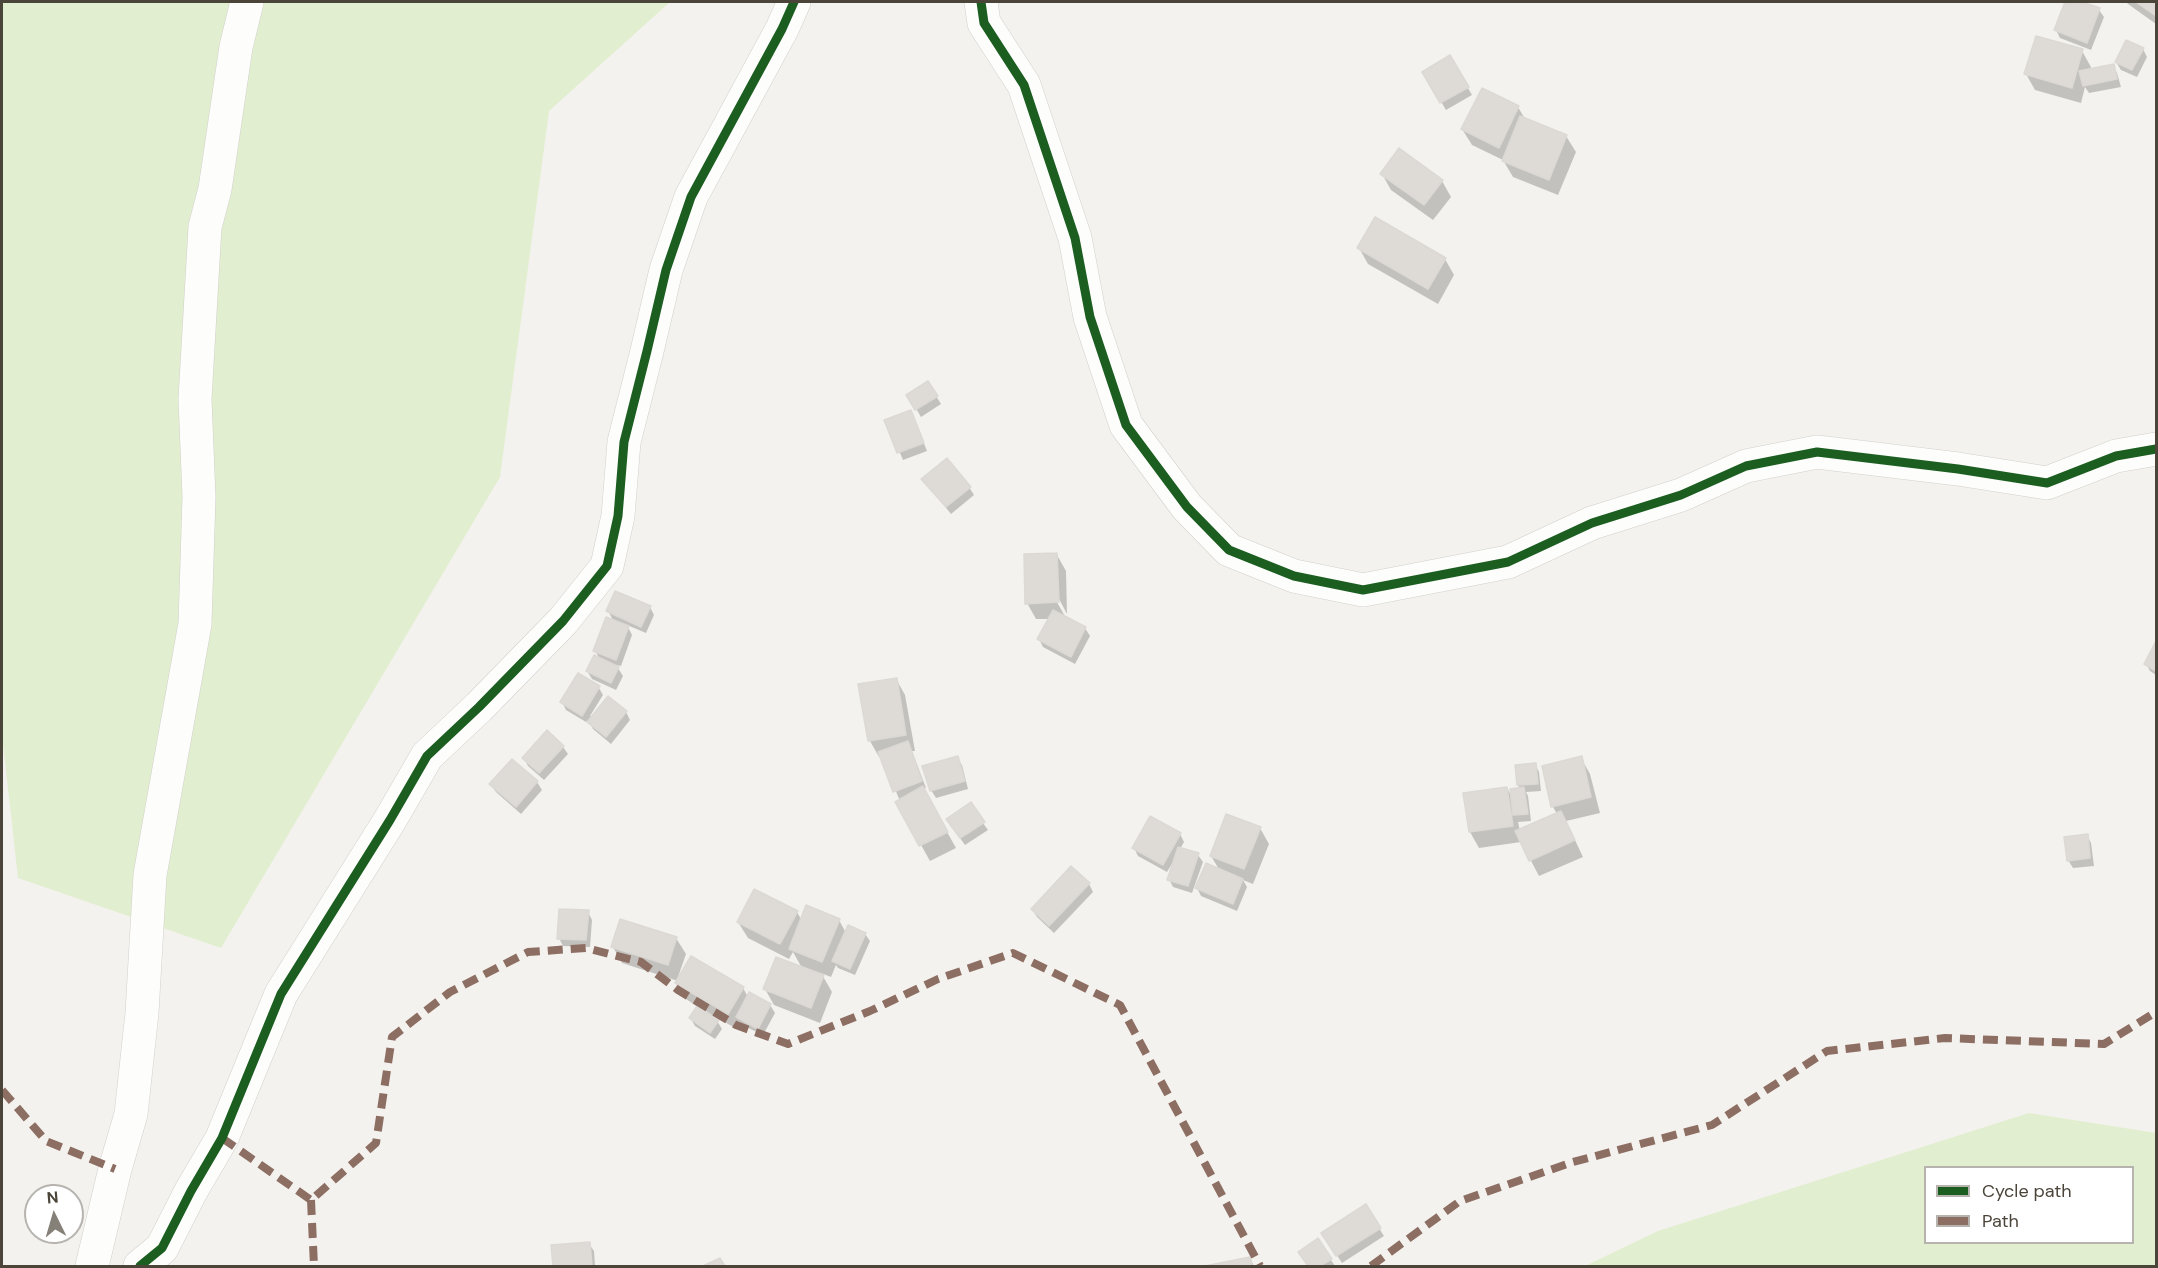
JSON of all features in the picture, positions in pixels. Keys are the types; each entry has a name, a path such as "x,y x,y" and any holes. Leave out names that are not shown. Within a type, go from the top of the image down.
{"street":[{"path":"92,1266 115,1169 131,1114 142,1012 150,875 195,624 200,497 195,399 206,227 215,189 236,47 247,2"},
{"path":"140,1266 162,1248 191,1191 222,1138 281,994 390,820 427,756 479,707 563,621 607,566 618,516 624,442 666,270 691,197 782,29 794,2"},
{"path":"981,2 984,23 1024,85 1075,238 1090,317 1126,425 1187,507 1230,550 1294,576 1363,590 1508,562 1592,523 1681,495 1746,466 1817,452 1958,469 2047,483 2116,456 2157,449"}],"green space":[{"path":"2,2 670,2 549,111 500,477 221,948 18,878 2,735"},
{"path":"2029,1113 2156,1133 2156,1266 1585,1266 1658,1231"}],"building":[{"path":"2065,2 2082,2 2100,8 2087,43 2054,30"},
{"path":"2136,2 2156,2 2156,16"},
{"path":"2036,36 2083,49 2072,88 2024,74"},
{"path":"2126,40 2144,48 2132,70 2115,62"},
{"path":"1450,55 1469,87 1440,103 1422,72"},
{"path":"2114,64 2117,79 2083,86 2079,71"},
{"path":"1482,88 1519,106 1499,148 1461,129"},
{"path":"1520,116 1567,135 1549,180 1502,161"},
{"path":"1399,148 1443,180 1424,205 1380,174"},
{"path":"1375,217 1446,258 1428,289 1357,248"},
{"path":"928,381 938,396 915,410 906,395"},
{"path":"911,410 924,443 897,453 884,420"},
{"path":"947,458 971,487 946,507 921,479"},
{"path":"1057,553 1059,602 1025,604 1024,554"},
{"path":"615,591 651,606 641,627 606,611"},
{"path":"1053,610 1086,627 1071,657 1037,639"},
{"path":"606,617 629,626 616,660 593,651"},
{"path":"2156,641 2156,671 2144,664"},
{"path":"594,655 619,667 611,683 586,671"},
{"path":"578,673 600,686 582,716 560,702"},
{"path":"897,678 906,735 868,741 858,684"},
{"path":"608,696 627,711 606,737 587,722"},
{"path":"547,730 564,746 539,773 522,758"},
{"path":"908,741 922,781 893,792 878,752"},
{"path":"958,756 965,781 930,791 922,766"},
{"path":"1582,756 1591,797 1551,807 1542,766"},
{"path":"512,759 538,781 516,807 489,784"},
{"path":"1536,763 1538,784 1517,785 1515,765"},
{"path":"923,786 948,832 919,846 895,802"},
{"path":"1507,787 1513,826 1469,832 1463,793"},
{"path":"1524,787 1528,814 1513,815 1510,789"},
{"path":"971,802 985,822 960,838 946,819"},
{"path":"1561,811 1575,840 1529,861 1515,831"},
{"path":"1226,814 1261,827 1244,869 1210,856"},
{"path":"1150,816 1181,833 1163,865 1132,848"},
{"path":"2088,834 2090,858 2067,861 2064,837"},
{"path":"1178,847 1199,853 1188,886 1167,880"},
{"path":"1206,863 1243,879 1233,904 1195,888"},
{"path":"1071,866 1090,883 1049,926 1031,909"},
{"path":"754,889 798,911 780,944 737,922"},
{"path":"806,905 840,919 822,962 789,949"},
{"path":"559,909 589,910 586,940 557,939"},
{"path":"620,919 677,937 668,965 611,947"},
{"path":"848,925 866,933 850,969 832,961"},
{"path":"691,956 744,987 728,1014 675,983"},
{"path":"776,957 824,975 811,1008 763,989"},
{"path":"749,992 771,1004 758,1029 736,1017"},
{"path":"697,1006 719,1020 710,1033 689,1018"},
{"path":"1366,1204 1381,1228 1336,1256 1321,1233"},
{"path":"1318,1238 1332,1259 1320,1266 1308,1266 1298,1252"},
{"path":"590,1242 592,1266 553,1266 551,1245"},
{"path":"1250,1257 1252,1266 1205,1266"},
{"path":"720,1258 725,1266 703,1266"}],"marked path":[{"path":"222,1138 311,1200 376,1143 392,1037 450,992 528,952 586,948 641,962 678,990 736,1025 788,1044 870,1011 938,979 1013,953 1120,1005 1260,1266"},
{"path":"1371,1266 1460,1201 1573,1162 1712,1125 1827,1051 1945,1038 2104,1044 2156,1012"},
{"path":"2,1090 46,1141 115,1169"},
{"path":"311,1200 314,1266"}],"cycle path":[{"path":"140,1266 162,1248 191,1191 222,1138 281,994 390,820 427,756 479,707 563,621 607,566 618,516 624,442 666,270 691,197 782,29 794,2"},
{"path":"981,2 984,23 1024,85 1075,238 1090,317 1126,425 1187,507 1229,550 1294,576 1363,590 1508,562 1592,523 1681,495 1746,466 1817,452 1958,469 2047,483 2116,456 2156,449"}]}
